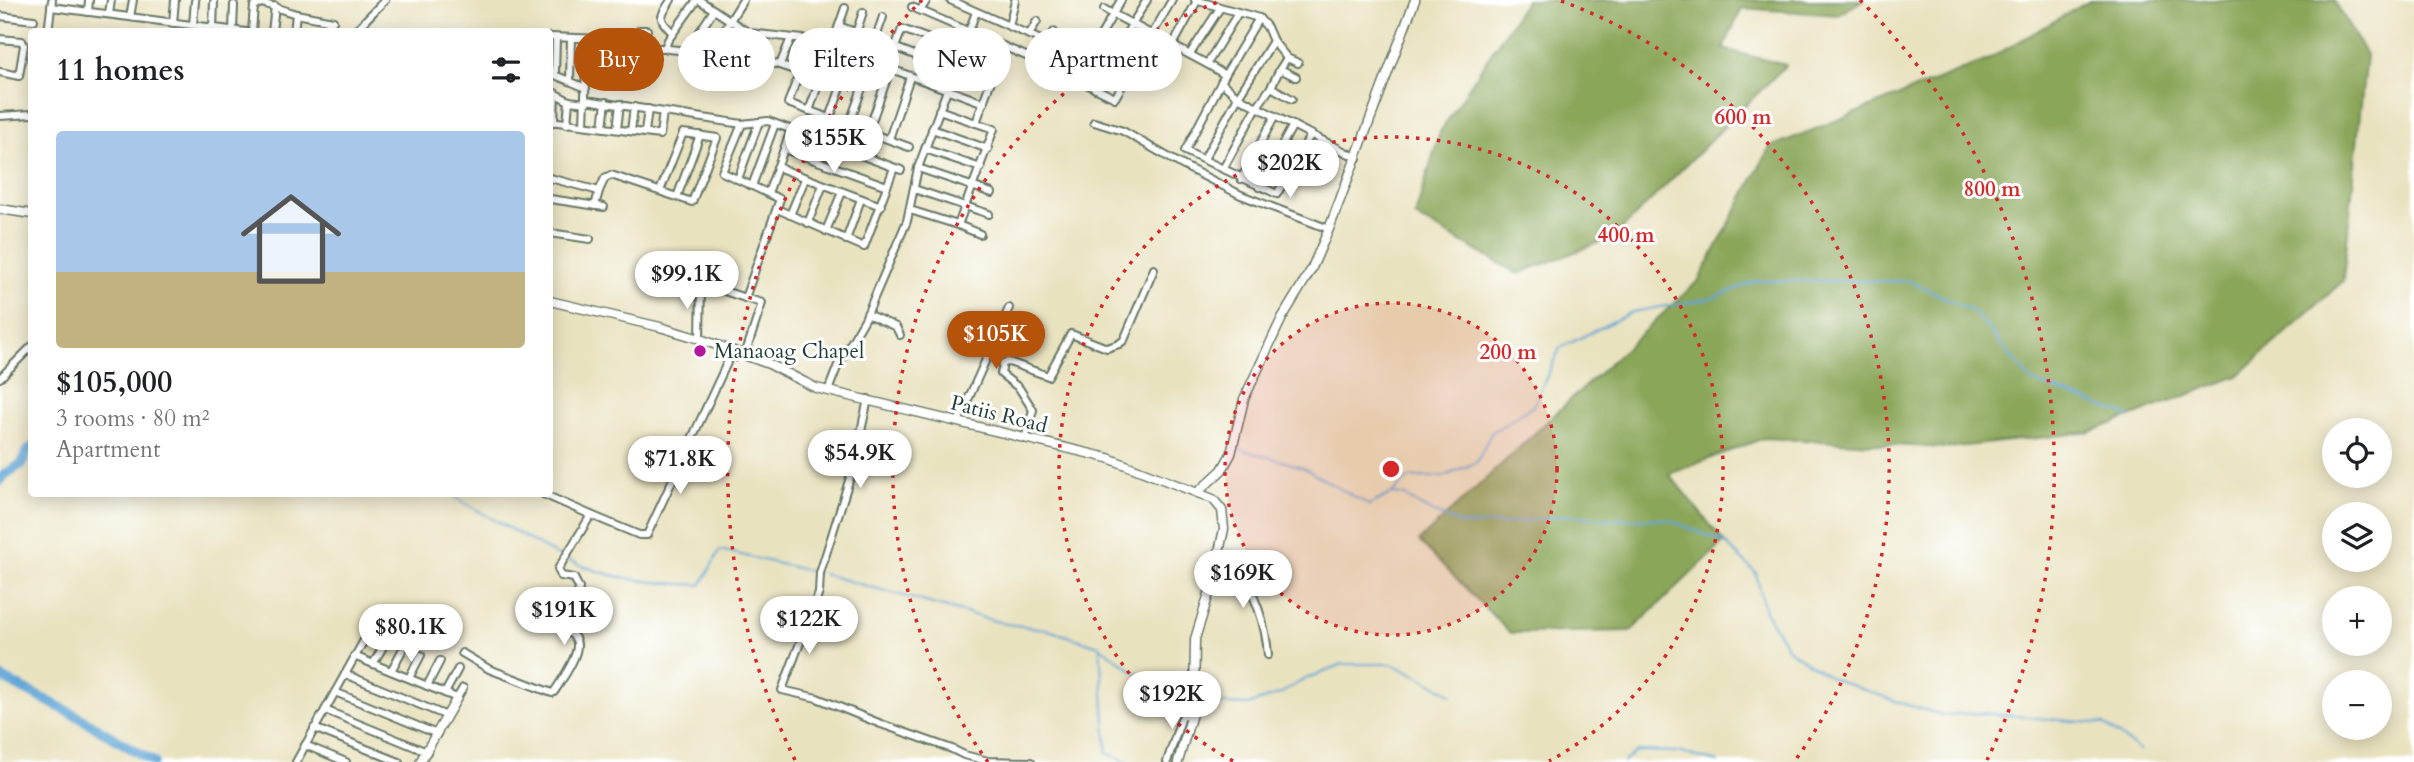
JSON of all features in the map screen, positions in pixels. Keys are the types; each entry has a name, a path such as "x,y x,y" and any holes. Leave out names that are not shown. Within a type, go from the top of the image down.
{"street":[{"path":"65,9 66,0"},
{"path":"88,12 89,0"},
{"path":"109,14 111,0"},
{"path":"130,18 133,0"},
{"path":"168,28 175,0"},
{"path":"358,28 385,0"},
{"path":"671,0 661,22 673,33"},
{"path":"678,50 667,48 668,40 698,0 741,28"},
{"path":"920,10 928,0"},
{"path":"950,0 1025,34"},
{"path":"1105,28 1121,0"},
{"path":"1130,28 1147,0"},
{"path":"1154,28 1172,0"},
{"path":"1198,492 1226,464 1233,448 1244,399 1282,318 1311,270 1329,229 1415,0"},
{"path":"193,25 195,1"},
{"path":"726,28 740,1"},
{"path":"1009,26 1015,1"},
{"path":"1181,28 1196,1 1259,18 1287,58 1297,63"},
{"path":"213,27 214,2"},
{"path":"252,28 254,6 264,2 296,14 332,19 325,28"},
{"path":"49,28 52,4 65,9 220,28"},
{"path":"233,28 234,5"},
{"path":"272,28 275,6"},
{"path":"912,7 963,28"},
{"path":"844,28 839,26 845,8"},
{"path":"1190,54 1220,8"},
{"path":"1104,9 1139,28"},
{"path":"702,28 714,10"},
{"path":"858,28 863,12"},
{"path":"969,28 976,12"},
{"path":"1208,64 1238,13"},
{"path":"294,28 296,14"},
{"path":"0,16 34,20"},
{"path":"879,28 883,18"},
{"path":"1259,18 1185,151 1276,194 1311,134"},
{"path":"1033,28 1037,21"},
{"path":"899,36 902,29 913,33"},
{"path":"553,37 574,38"},
{"path":"570,80 571,38"},
{"path":"0,39 24,43 19,76 0,72"},
{"path":"1204,159 1273,41"},
{"path":"780,65 789,43"},
{"path":"1182,50 1208,64 1238,97 1357,158"},
{"path":"1223,169 1287,58"},
{"path":"22,60 28,61"},
{"path":"775,63 789,68"},
{"path":"1280,69 1296,77"},
{"path":"553,73 574,81"},
{"path":"899,73 913,78"},
{"path":"889,139 910,77"},
{"path":"1271,86 1292,99"},
{"path":"584,125 586,91"},
{"path":"793,91 788,103 909,147"},
{"path":"809,111 816,91"},
{"path":"830,118 840,91"},
{"path":"849,125 861,91"},
{"path":"869,132 882,91"},
{"path":"828,391 838,365 867,314 907,221 918,168 946,91"},
{"path":"949,91 984,103"},
{"path":"976,122 988,91"},
{"path":"1099,91 1115,98 1119,91"},
{"path":"553,93 569,101 620,104 742,124 768,121 897,169 887,186 864,247 777,209"},
{"path":"567,124 569,101"},
{"path":"603,127 606,103"},
{"path":"617,129 620,104"},
{"path":"631,131 634,107"},
{"path":"645,132 648,109"},
{"path":"939,110 994,129 967,207 958,225"},
{"path":"553,122 660,135 663,112"},
{"path":"0,116 28,114"},
{"path":"1241,179 1275,116"},
{"path":"738,179 759,122"},
{"path":"1094,122 1123,131 1181,165 1241,195 1329,229"},
{"path":"742,124 722,172 780,199 746,298"},
{"path":"752,186 775,124"},
{"path":"1259,187 1293,125"},
{"path":"932,129 988,149"},
{"path":"768,193 791,130"},
{"path":"595,206 598,191 609,175 692,202 717,138 683,133 660,191"},
{"path":"677,197 700,135"},
{"path":"784,149 887,186"},
{"path":"925,149 981,168"},
{"path":"777,167 881,206"},
{"path":"918,168 992,193"},
{"path":"553,179 598,191"},
{"path":"790,215 805,179"},
{"path":"808,223 823,185"},
{"path":"914,189 989,214"},
{"path":"826,231 842,192"},
{"path":"553,199 604,207"},
{"path":"846,240 861,199"},
{"path":"0,209 28,213"},
{"path":"910,210 980,234"},
{"path":"553,233 590,239"},
{"path":"1025,439 1033,410 1019,388 1000,374 1003,363 1009,362 1048,376 1071,334 1107,348 1119,344 1124,340 1154,270"},
{"path":"700,339 701,283 762,303 745,355"},
{"name":"Patiis Road","path":"553,302 700,339 733,350 828,391 1108,458 1198,492 1217,502 1224,514 1224,530 1217,565"},
{"path":"958,422 1009,308"},
{"path":"867,314 896,327 900,335"},
{"path":"0,378 28,350"},
{"path":"550,497 639,535 647,535 733,350"},
{"path":"868,399 853,468 820,573 819,593 782,690 817,698 964,755 988,761 1031,762"},
{"path":"462,653 498,673 554,693 578,650 576,639 562,624 565,612 576,600 579,591 573,578 563,577 558,570 591,515"},
{"path":"1178,762 1196,697 1193,669 1195,639 1217,565 1237,568 1249,585 1269,655"},
{"path":"296,762 367,635"},
{"path":"373,664 387,640"},
{"path":"391,671 404,647"},
{"path":"409,678 421,655"},
{"path":"354,656 457,698"},
{"path":"427,686 440,661"},
{"path":"445,693 458,669"},
{"path":"345,674 447,716"},
{"path":"420,762 463,688"},
{"path":"335,692 437,734"},
{"path":"325,710 427,752"},
{"path":"1167,762 1181,719 1193,711"},
{"path":"314,728 399,762"},
{"path":"305,745 346,762"}],"green space":[{"path":"1526,0 1863,0 1838,15 1742,8 1723,49 1786,65 1614,237 1518,274 1415,216 1440,132"},
{"path":"2091,0 2334,0 2366,55 2343,281 2238,376 2090,432 1948,448 1764,438 1669,474 1724,542 1631,631 1510,633 1419,541 1699,280 1770,147 1985,61"}],"waterway":[{"path":"1236,448 1302,467 1369,505 1391,494 1409,478 1445,476 1477,462 1491,433 1533,406 1560,348 1632,312 1713,298 1756,281 1910,281 1974,312 2031,381 2129,416"},
{"path":"0,481 4,475 23,463 28,451"},
{"path":"1391,494 1403,495 1462,525 1503,524 1570,515 1606,519 1666,519 1724,542 1756,573 1765,611 1788,649 1831,678 1942,715 1983,713 2104,724 2140,751"},
{"path":"456,497 562,558"},
{"path":"568,560 617,576 701,585 720,550 818,573"},
{"path":"823,574 1006,624 1045,629 1099,646 1133,671 1180,698 1191,701"},
{"path":"1100,648 1107,753 1128,762"},
{"path":"1196,703 1248,705 1280,694 1303,680 1343,664 1391,664 1452,695"},
{"path":"0,677 77,716 154,762"},
{"path":"1624,762 1637,751 1677,752 1718,762"}],"place":[{"name":"Manaoag Chapel","path":"700,351"}]}
